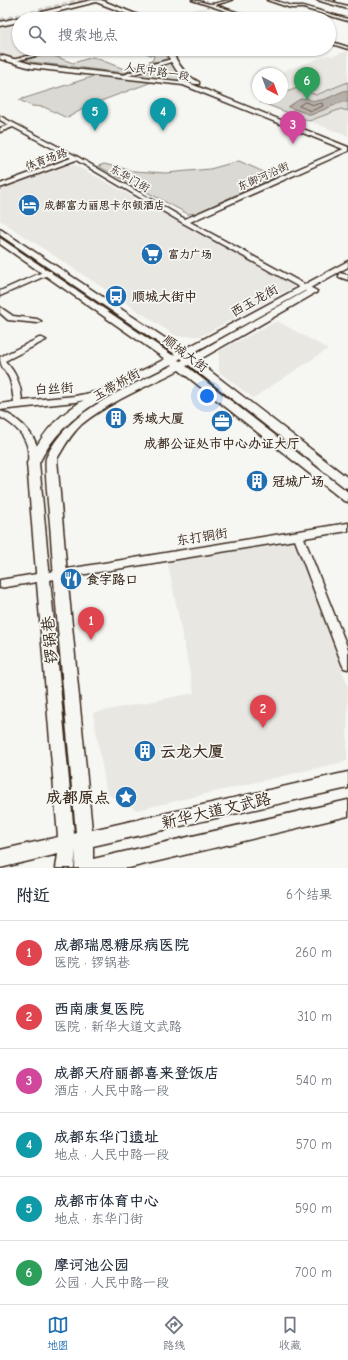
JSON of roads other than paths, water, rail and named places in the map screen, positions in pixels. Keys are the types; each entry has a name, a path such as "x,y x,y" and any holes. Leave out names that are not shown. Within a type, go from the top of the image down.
{"main road":[{"path":"48,12 96,0 127,12"},
{"path":"319,0 348,7"},
{"path":"329,0 348,7"},
{"path":"0,24 12,21"},
{"name":"人民中路一段","path":"0,56 11,61 31,66 126,75 184,83 348,149"},
{"name":"人民中路一段","path":"171,56 172,60 191,81 348,144"},
{"path":"184,83 191,81"},
{"name":"顺城大街","path":"0,231 180,360 348,484"},
{"name":"顺城大街","path":"0,240 180,360 348,498"},
{"name":"西玉龙街","path":"180,360 309,289 348,264"},
{"name":"西玉龙街","path":"309,289 346,275"},
{"path":"33,463 41,445 51,432 70,415 109,392 180,360"},
{"name":"玉带桥街","path":"62,440 78,422 180,360"},
{"name":"锣锅巷","path":"62,440 51,459 60,574 85,840 84,868"},
{"name":"锣锅巷","path":"33,463 67,844 65,868"},
{"name":"新华大道文武路","path":"0,859 348,780"},
{"name":"新华大道文武路","path":"92,868 348,808"}],"street":[{"path":"194,0 233,12"},
{"path":"211,5 230,0"},
{"path":"269,0 292,7 303,7 320,12"},
{"path":"336,17 348,20"},
{"path":"336,44 348,48"},
{"path":"11,61 28,56"},
{"path":"126,75 142,68 172,60"},
{"name":"东华门街","path":"0,118 76,158 186,222 309,289"},
{"path":"0,130 14,125"},
{"name":"东御河沿街","path":"186,222 348,149"},
{"name":"体育场路","path":"0,186 76,158"},
{"path":"0,294 48,273"},
{"path":"0,309 11,318 38,321"},
{"path":"18,403 17,386 14,377 0,361 42,340"},
{"name":"白丝街","path":"0,407 18,403 76,400 109,392"},
{"path":"0,414 7,416 24,431 33,448 33,463"},
{"name":"东打铜街","path":"0,584 348,527"},
{"path":"298,535 348,664"}],"water":[{"path":"348,90 348,102 342,102 311,115 288,107 300,99 308,98 316,101 326,99"}],"tunnel":[{"path":"36,12 85,0"},
{"path":"0,21 12,18"}],"place":[{"name":"摩诃池公园","path":"307,100"},
{"name":"成都市体育中心","path":"95,131"},
{"name":"成都东华门遗址","path":"163,131"},
{"name":"成都天府丽都喜来登饭店","path":"293,144"},
{"name":"成都富力丽思卡尔顿酒店","path":"29,205"},
{"name":"富力广场","path":"152,254"},
{"name":"顺城大街中","path":"116,296"},
{"name":"秀域大厦","path":"116,418"},
{"name":"成都公证处市中心办证大厅","path":"222,421"},
{"name":"冠城广场","path":"257,481"},
{"name":"食字路口","path":"71,579"},
{"name":"成都瑞恩糖尿病医院","path":"91,640"},
{"name":"西南康复医院","path":"263,728"},
{"name":"云龙大厦","path":"145,751"},
{"name":"成都原点","path":"126,797"}]}
